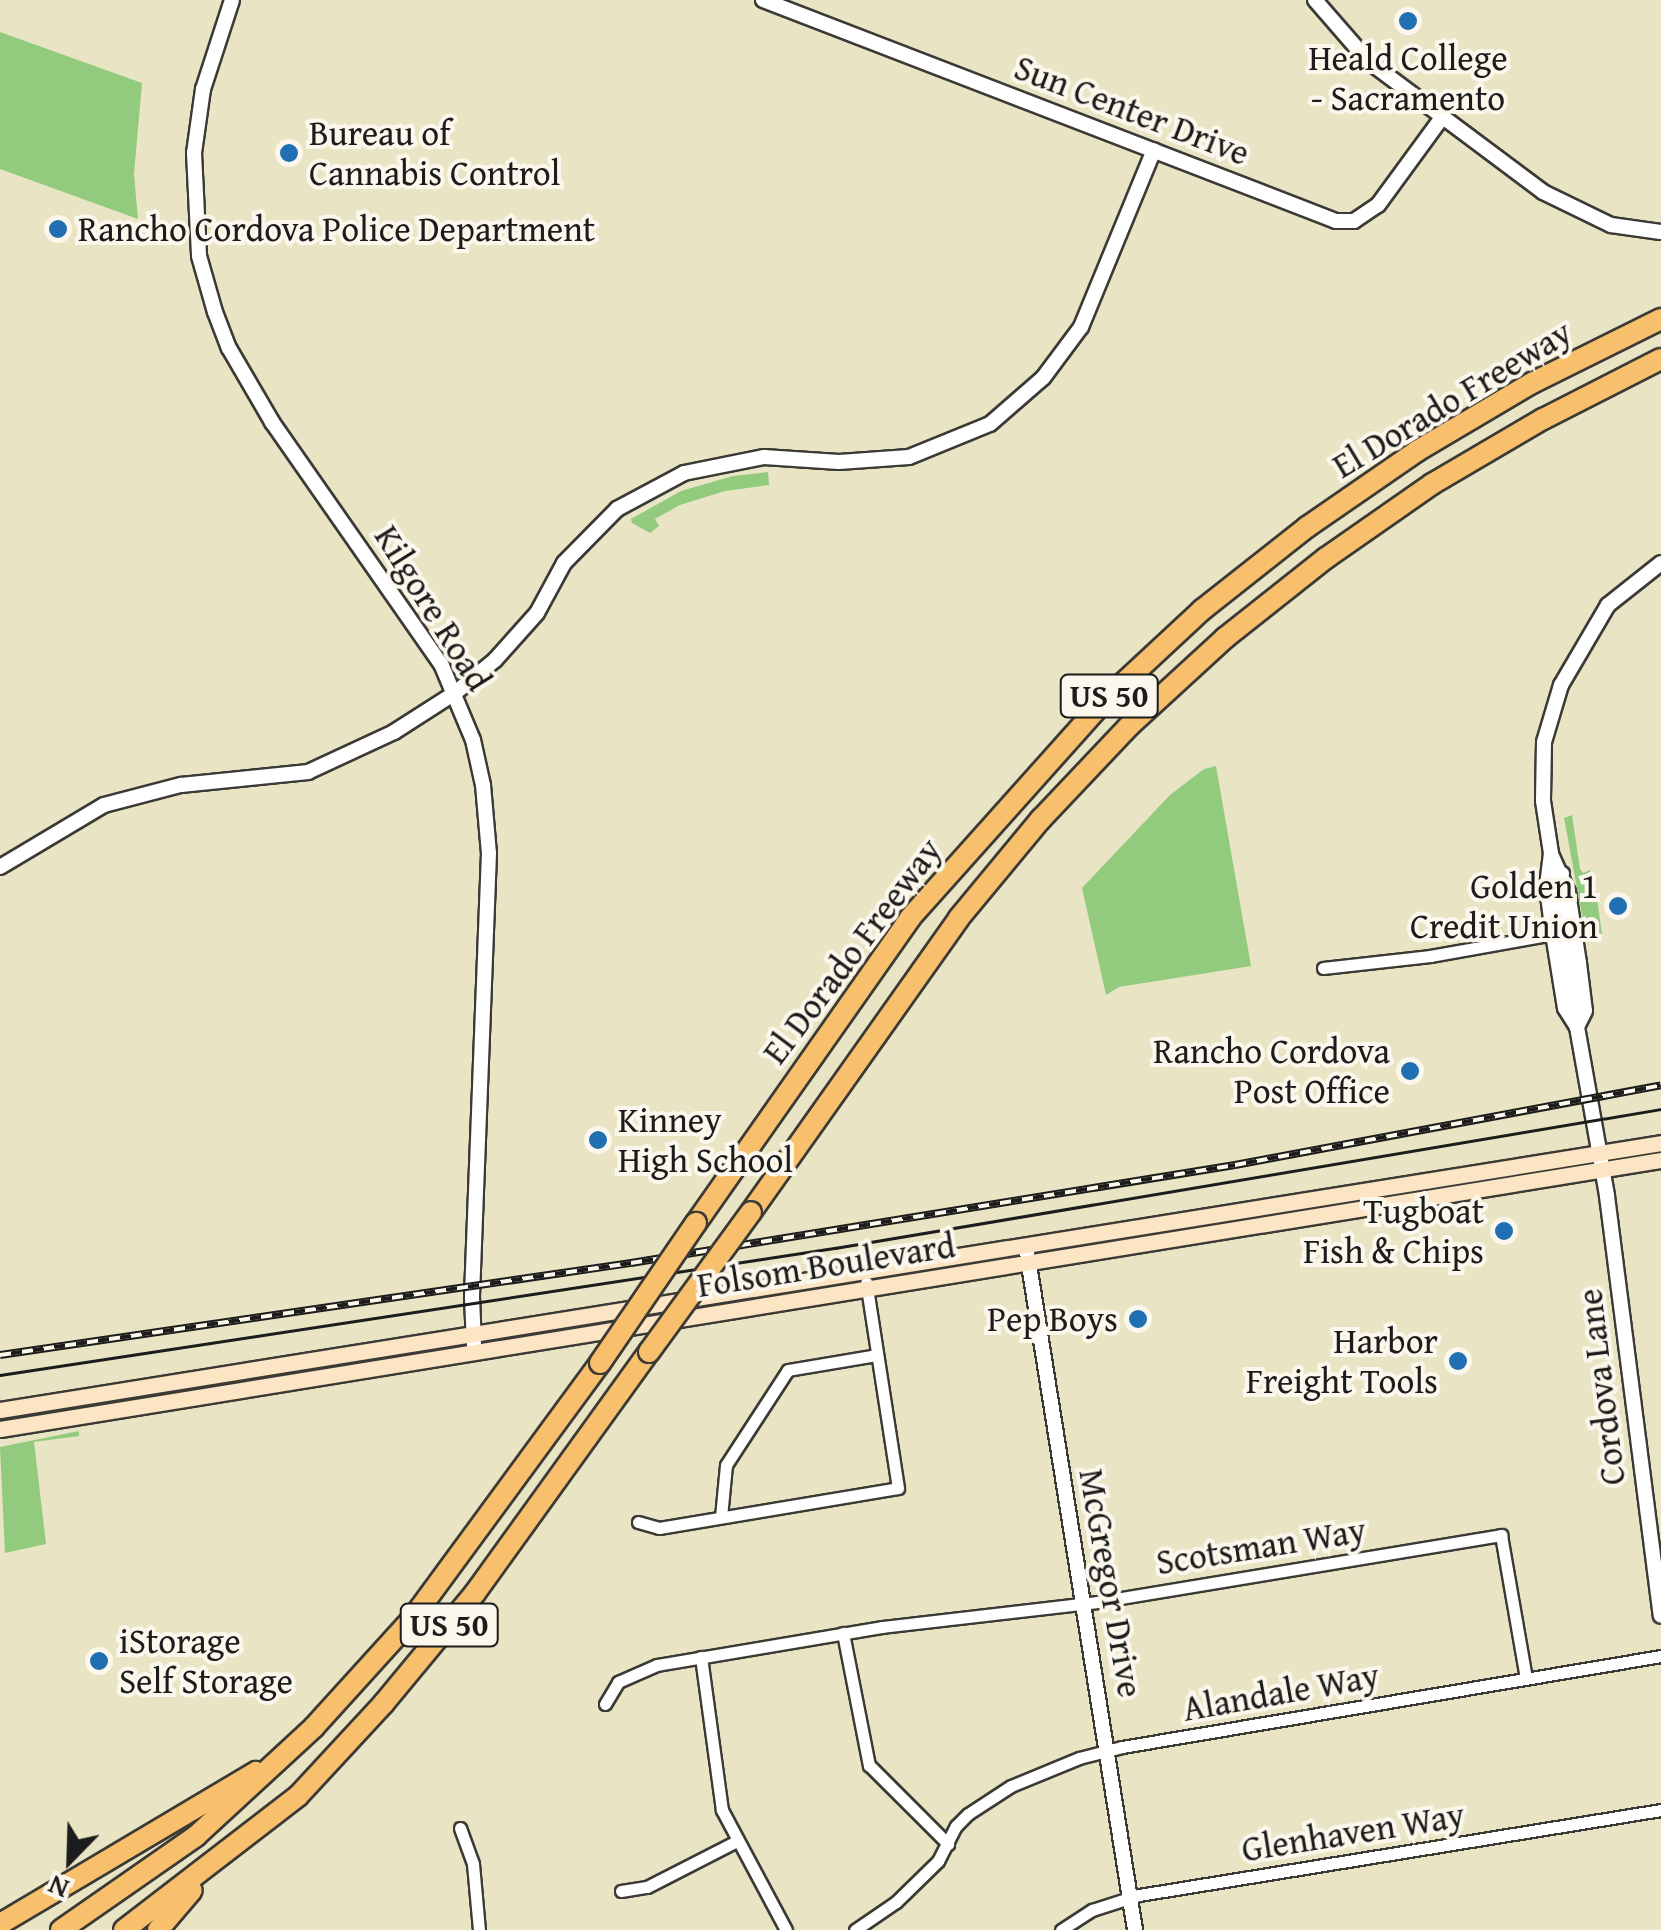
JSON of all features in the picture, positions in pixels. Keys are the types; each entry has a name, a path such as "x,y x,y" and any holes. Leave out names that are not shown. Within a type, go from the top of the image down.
{"highway":[{"name":"El Dorado Freeway","path":"61,1930 196,1836 280,1760 412,1619 600,1363 910,918 1012,798 1104,701 1202,610 1307,526 1417,450 1532,383 1661,319"},
{"name":"El Dorado Freeway","path":"124,1930 213,1866 298,1796 384,1703 475,1592 752,1212 959,918 1041,818 1130,725 1225,638 1326,558 1417,495 1543,418 1661,359"},
{"path":"0,1924 119,1856 213,1794 280,1760"},
{"path":"158,1930 213,1866"}],"main road":[{"name":"Folsom Boulevard","path":"114,1407 474,1343 866,1280 1026,1246 1661,1143"},
{"name":"Folsom Boulevard","path":"866,1280 1029,1265 1661,1160"},
{"path":"1330,1215 1336,1204 1379,1196 1391,1186"},
{"name":"Folsom Boulevard","path":"0,1410 474,1343"},
{"path":"0,1430 89,1416 96,1406 114,1407 143,1397 157,1386"}],"street":[{"name":"Kilgore Road","path":"232,0 202,89 194,152 198,256 215,312 259,402 398,599 455,693 473,740 489,829 474,1343"},
{"name":"Sun Center Drive","path":"763,0 1322,216 1354,221 1378,205 1441,119"},
{"path":"1315,0 1368,61 1441,119 1561,203 1611,225 1661,232"},
{"path":"0,867 104,805 181,785 292,774 370,746 455,693 494,660 537,613 564,562 587,537 642,493 684,473 764,457 839,462 909,457 968,435 1000,416 1043,378 1080,327 1154,150"},
{"path":"1585,1011 1573,1000 1566,950 1553,934 1547,888 1551,854 1543,801 1544,742 1561,685 1608,605 1661,562"},
{"path":"1551,854 1562,874 1585,1011 1577,1027"},
{"path":"1323,968 1430,956 1553,934 1562,922 1558,894 1562,874"},
{"name":"Cordova Lane","path":"1553,934 1565,1008 1577,1027 1602,1170 1657,1556 1661,1616"},
{"name":"McGregor Drive","path":"1026,1246 1135,1930"},
{"path":"638,1522 659,1528 898,1488 866,1280"},
{"path":"721,1518 726,1465 788,1370 877,1355"},
{"name":"Scotsman Way","path":"605,1704 612,1688 634,1673 700,1658 843,1633 1085,1603 1501,1534 1526,1678"},
{"path":"843,1633 869,1766 948,1844"},
{"name":"Alandale Way","path":"854,1930 896,1902 938,1861 956,1826 1000,1793 1046,1770 1108,1750 1661,1656"},
{"path":"700,1658 712,1768 735,1842 786,1930"},
{"name":"Glenhaven Way","path":"1061,1930 1092,1910 1131,1898 1661,1810"},
{"path":"460,1828 473,1864 479,1930"},
{"path":"622,1892 647,1887 735,1842"}],"green space":[{"path":"0,32 142,83 134,174 138,219 0,169"},
{"path":"768,472 769,485 725,491 680,505 655,519 659,526 650,533 632,523 631,519 681,491 733,476"},
{"path":"1216,766 1251,966 1119,987 1106,995 1082,888 1170,795 1204,769"},
{"path":"1572,815 1580,869 1583,873 1590,870 1594,878 1602,934 1586,937 1564,818"},
{"path":"79,1431 79,1436 34,1442 46,1544 5,1553 0,1447"}],"tram line":[{"path":"0,1375 835,1248 1661,1109"}],"railway":[{"path":"0,1355 631,1263 1235,1165 1661,1085"}],"place":[{"name":"Heald College - Sacramento","path":"1408,21"},
{"name":"Bureau of Cannabis Control","path":"289,153"},
{"name":"Rancho Cordova Police Department","path":"58,229"},
{"name":"Golden 1 Credit Union","path":"1618,906"},
{"name":"Rancho Cordova Post Office","path":"1410,1071"},
{"name":"Kinney High School","path":"598,1140"},
{"name":"Tugboat Fish & Chips","path":"1504,1231"},
{"name":"Pep Boys","path":"1138,1319"},
{"name":"Harbor Freight Tools","path":"1458,1361"},
{"name":"iStorage Self Storage","path":"99,1661"}]}
